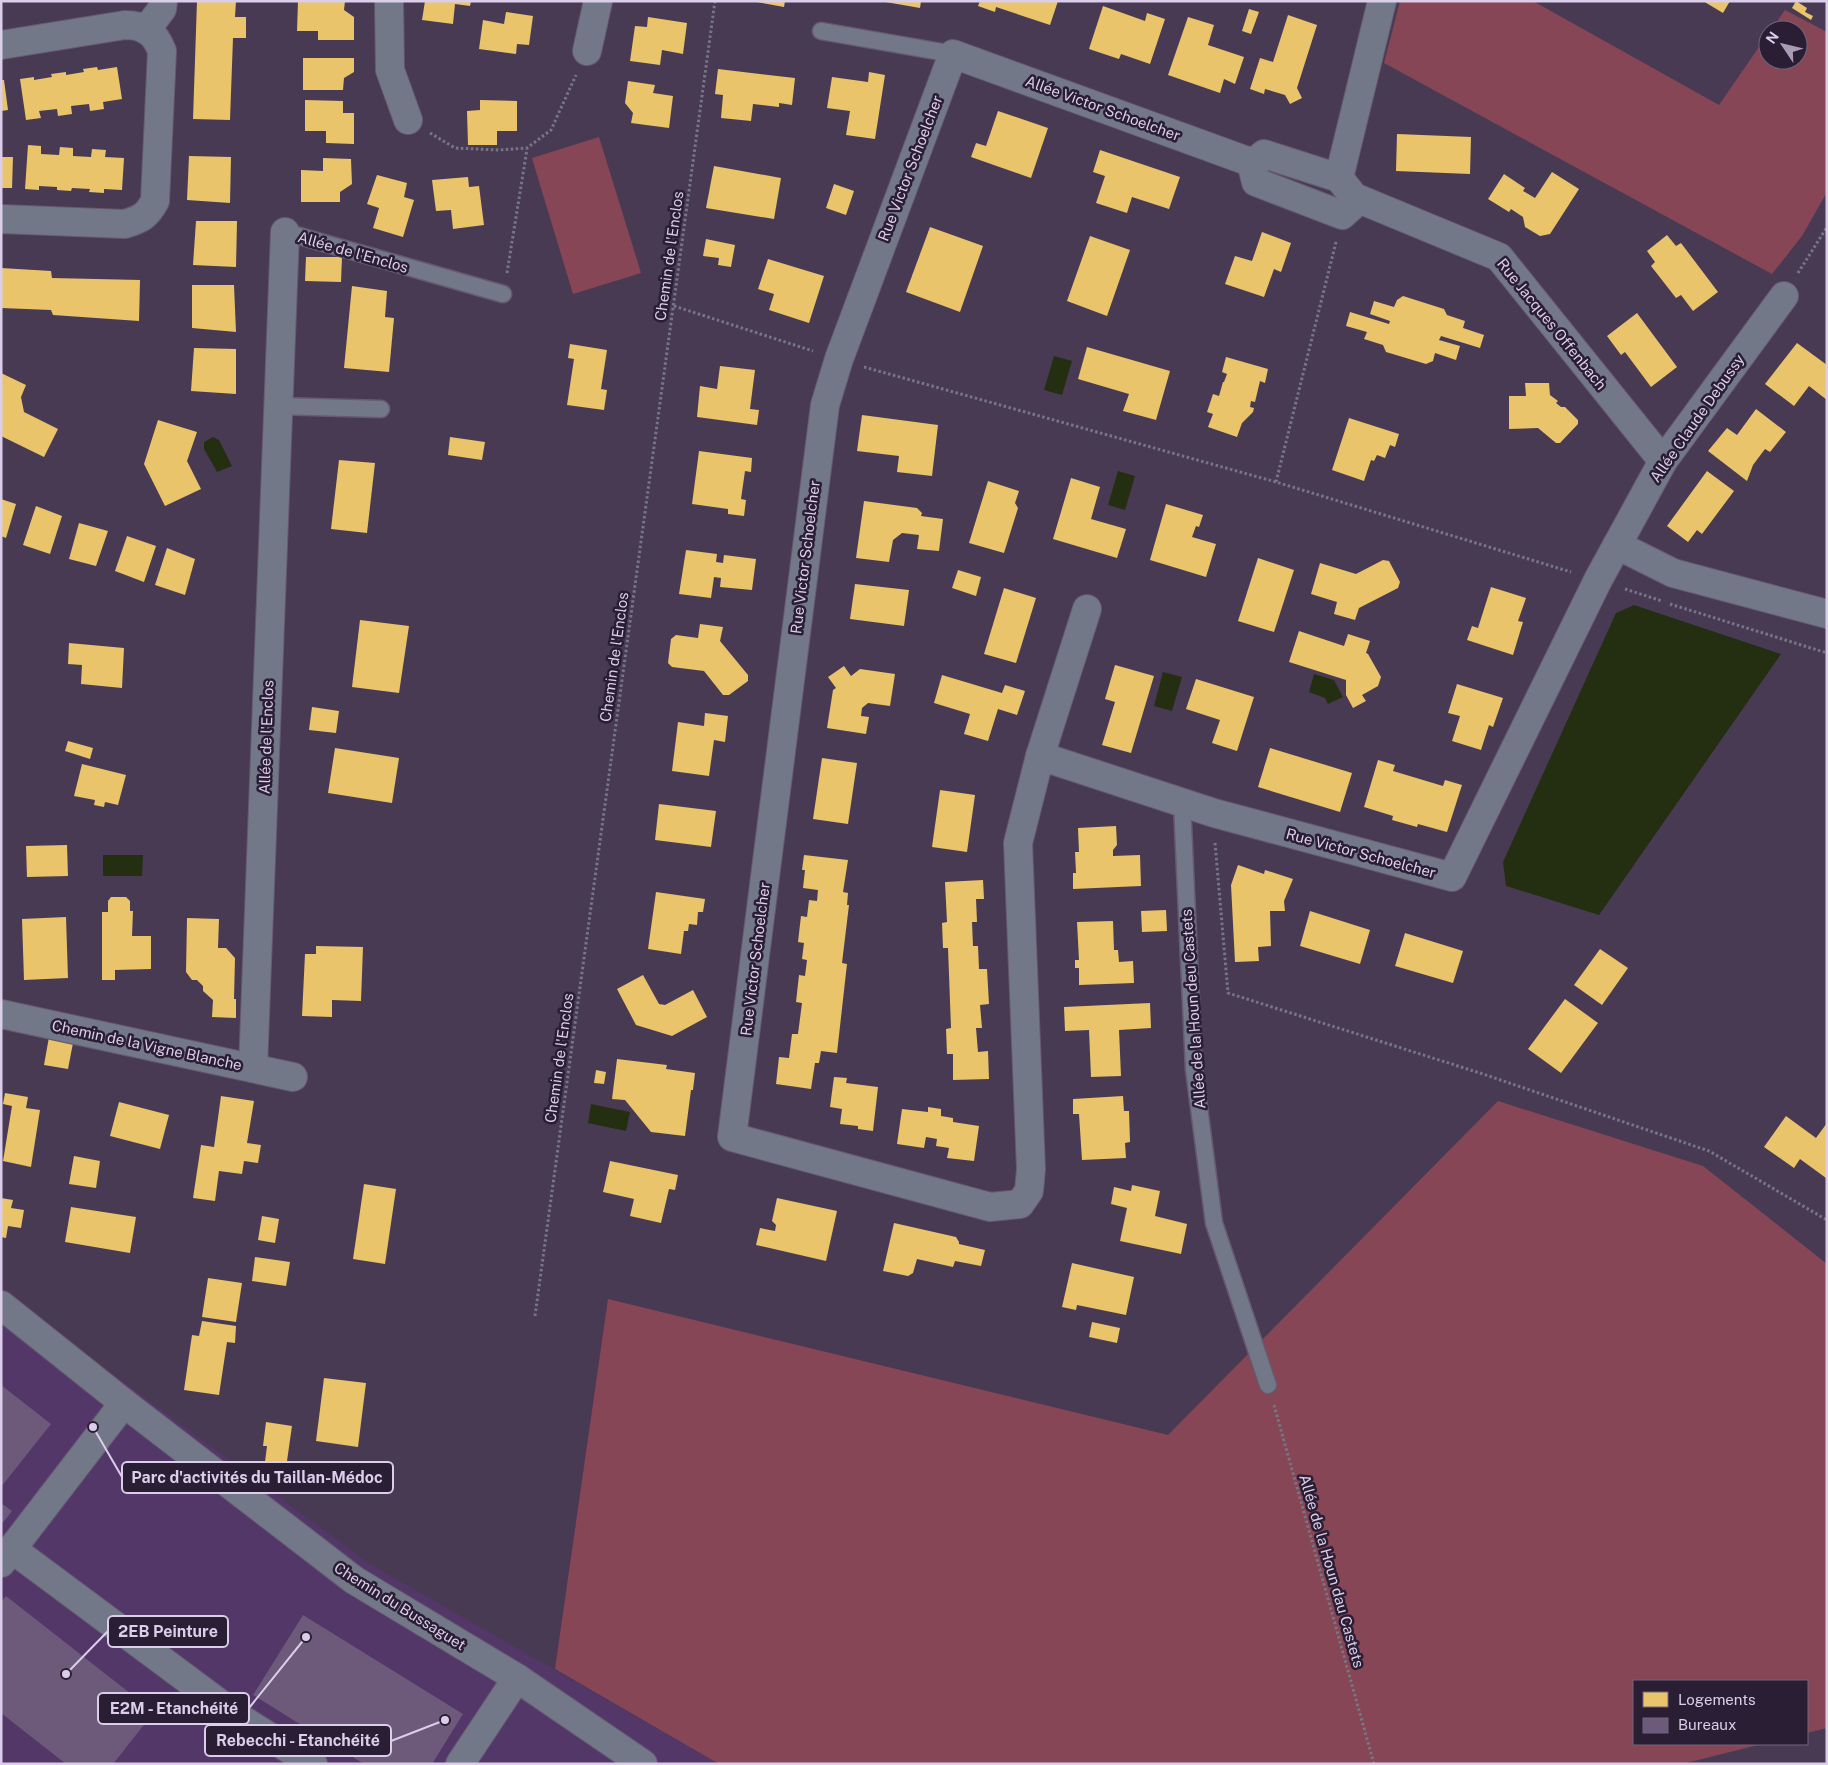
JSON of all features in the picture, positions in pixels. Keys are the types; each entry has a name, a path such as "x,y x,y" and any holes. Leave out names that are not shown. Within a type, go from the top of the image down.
{"street":[{"path":"146,30 162,9 163,1"},
{"path":"389,1 390,70 408,120"},
{"path":"587,51 598,1"},
{"path":"1345,196 1382,1"},
{"path":"1,45 135,25 157,38 162,51 155,201 148,213 137,220 125,224 1,219"},
{"name":"Allée Victor Schoelcher","path":"953,54 1253,163"},
{"name":"Rue Victor Schoelcher","path":"953,54 839,359 824,405 732,1137 990,1207 1020,1204 1029,1191 1031,1170 1018,843 1040,756 1087,609"},
{"path":"1264,154 1345,196 1256,182 1253,163 1264,154"},
{"name":"Rue Jacques Offenbach","path":"1345,196 1499,257 1663,462"},
{"name":"Allée de l'Enclos","path":"253,1068 284,232"},
{"name":"Allée Claude Debussy","path":"1598,580 1663,462 1784,296"},
{"path":"1617,544 1673,573 1827,614"},
{"name":"Rue Victor Schoelcher","path":"1040,756 1182,803 1452,877 1598,580"},
{"name":"Chemin de la Vigne Blanche","path":"1,1014 293,1077"},
{"name":"Chemin du Bussaguet","path":"1,1305 124,1403 354,1580 517,1678 643,1764"},
{"path":"124,1403 7,1556 238,1717 313,1764"},
{"path":"460,1764 517,1678"}],"lane":[{"path":"821,30 953,54"},
{"name":"Allée de l'Enclos","path":"284,232 503,294"},
{"path":"278,406 381,409"},
{"name":"Allée de la Houn deu Castets","path":"1182,803 1194,1069 1214,1223 1268,1385"}],"path":[{"name":"Chemin de l'Enclos","path":"535,1316 715,1"},
{"path":"408,120 455,148 499,150 527,148 551,130 587,51"},
{"path":"503,294 527,148"},
{"path":"1276,482 1345,196"},
{"path":"1784,296 1827,227"},
{"path":"674,306 839,359 1276,482 1598,580 1827,653"},
{"path":"1214,812 1218,888 1228,993 1480,1073 1710,1150 1827,1220"},
{"name":"Allée de la Houn dau Castets","path":"1268,1385 1374,1764"}],"shaded area":[{"path":"1400,1 1533,1 1719,105 1758,48 1758,70 1808,70 1808,22 1827,32 1827,192 1802,236 1772,274 1384,63"},
{"path":"1785,10 1804,20 1778,20"},
{"path":"599,137 641,273 573,294 532,158"},
{"path":"1054,356 1072,361 1062,395 1044,390"},
{"path":"213,437 219,440 232,466 217,472 204,449 204,442"},
{"path":"1118,471 1135,476 1125,510 1108,505"},
{"path":"1634,605 1781,654 1599,915 1506,886 1503,862 1616,613"},
{"path":"1163,672 1182,677 1172,711 1154,706"},
{"path":"1314,674 1334,680 1343,697 1328,704 1325,698 1309,692"},
{"path":"103,855 143,855 142,876 103,876"},
{"path":"1498,1101 1703,1166 1827,1264 1827,1728 1808,1733 1808,1680 1633,1680 1633,1745 1758,1745 1682,1764 719,1764 555,1669 608,1299 1168,1435"},
{"path":"591,1104 630,1112 626,1131 588,1123"},
{"path":"1,1291 368,1563 719,1764 1,1764"}],"building: Logements":[{"path":"197,1 236,1 235,17 246,17 246,38 233,38 230,120 193,119"},
{"path":"298,1 345,1 344,10 354,17 354,40 318,40 318,31 297,31"},
{"path":"425,1 471,1 470,6 455,4 453,24 422,20"},
{"path":"751,1 785,1 784,7"},
{"path":"880,1 921,1 920,8"},
{"path":"980,1 1058,1 1050,25 996,7 995,12 978,6"},
{"path":"1703,1 1730,1 1723,13"},
{"path":"1796,1 1807,8 1805,12 1813,16 1811,20 1792,8"},
{"path":"1103,6 1145,21 1147,13 1165,19 1150,64 1121,54 1119,59 1089,49"},
{"path":"1249,9 1259,12 1251,34 1242,31"},
{"path":"506,12 533,16 529,45 517,44 516,54 479,49 483,20 504,24"},
{"path":"1288,15 1317,25 1297,88 1302,98 1290,104 1285,95 1265,89 1264,94 1250,89 1260,58 1273,62"},
{"path":"648,17 687,23 683,54 662,50 660,65 630,61 635,26 647,27"},
{"path":"1188,17 1214,25 1208,45 1244,57 1235,84 1224,79 1220,93 1168,75"},
{"path":"303,58 354,58 354,72 344,78 343,90 303,90"},
{"path":"97,67 98,70 117,67 122,99 103,102 104,109 90,111 89,104 71,106 72,114 58,116 57,109 39,111 41,118 26,120 20,79 34,77 34,80 52,77 51,74 66,72 66,75 84,72 83,69"},
{"path":"718,69 795,78 792,105 779,103 779,107 753,104 751,121 721,118 723,95 715,94"},
{"path":"869,72 885,75 875,139 846,135 850,111 827,108 832,77 868,82"},
{"path":"1,80 4,80 8,110 1,111"},
{"path":"628,81 655,85 653,93 673,96 669,128 631,123 633,113 625,103"},
{"path":"305,100 343,101 343,113 354,113 354,144 326,143 326,131 305,131"},
{"path":"480,100 517,101 517,131 497,131 497,145 468,145 467,111 480,110"},
{"path":"998,111 1048,128 1031,178 971,157 976,143 986,146"},
{"path":"1397,134 1471,137 1470,174 1396,171"},
{"path":"28,145 41,146 41,154 59,155 60,147 73,148 73,156 91,157 92,149 106,150 105,157 124,158 122,190 104,189 104,193 89,192 90,189 72,188 71,191 57,190 57,187 39,186 39,190 25,189"},
{"path":"1100,150 1180,177 1169,209 1132,197 1127,213 1096,203 1105,176 1093,172"},
{"path":"189,156 231,157 230,203 187,200"},
{"path":"1,157 13,157 12,188 1,188"},
{"path":"323,158 351,159 352,184 340,192 340,202 301,202 301,170 323,171"},
{"path":"714,166 781,178 774,219 706,208"},
{"path":"1552,172 1579,189 1550,234 1540,236 1525,227 1523,217 1511,209 1509,212 1488,199 1504,174 1525,188 1523,191 1535,198"},
{"path":"377,175 407,183 404,197 414,200 403,237 373,228 379,208 367,204"},
{"path":"468,177 469,187 479,186 484,225 453,229 451,210 436,211 432,180"},
{"path":"834,184 854,191 846,215 826,208"},
{"path":"196,221 237,221 236,267 193,265"},
{"path":"930,227 983,246 960,312 906,292"},
{"path":"1262,232 1291,243 1281,272 1274,269 1264,297 1225,284 1235,256 1252,261"},
{"path":"1667,235 1676,246 1681,243 1718,292 1693,311 1681,295 1676,298 1651,266 1655,262 1647,251"},
{"path":"1090,236 1130,250 1107,316 1067,301"},
{"path":"706,239 735,245 731,267 718,265 719,258 703,256"},
{"path":"306,257 342,257 341,282 305,281"},
{"path":"768,259 824,276 809,323 769,310 774,294 758,289"},
{"path":"1,268 51,271 52,278 140,280 139,321 53,315 51,310 1,308"},
{"path":"192,285 234,285 236,332 192,328"},
{"path":"352,286 387,291 385,317 394,318 389,372 344,368"},
{"path":"1403,296 1444,309 1447,315 1465,321 1463,328 1484,335 1480,348 1441,336 1439,340 1460,346 1456,360 1435,353 1433,361 1426,364 1386,352 1383,345 1364,339 1367,332 1346,326 1350,312 1389,324 1390,321 1370,314 1374,301 1394,307 1397,300"},
{"path":"1637,313 1677,367 1651,387 1625,352 1621,355 1607,336"},
{"path":"1797,343 1827,365 1827,400 1809,386 1794,406 1765,384"},
{"path":"570,344 607,350 601,389 607,390 604,410 567,405 574,359 568,358"},
{"path":"1087,347 1170,371 1156,420 1123,411 1129,394 1078,379"},
{"path":"194,348 236,349 236,394 191,391"},
{"path":"1226,357 1268,369 1265,383 1260,381 1255,402 1251,401 1250,407 1254,408 1253,412 1242,423 1237,437 1208,427 1213,414 1207,412 1213,394 1219,396 1227,374 1222,372"},
{"path":"720,366 755,370 750,409 759,410 757,425 697,417 700,386 717,389"},
{"path":"1,373 26,385 21,397 24,412 58,429 44,457 1,436"},
{"path":"1525,383 1549,383 1550,395 1558,401 1556,403 1561,407 1565,407 1578,420 1578,424 1560,443 1556,443 1538,428 1509,429 1509,396 1526,396"},
{"path":"1756,409 1786,432 1770,452 1765,449 1753,465 1747,481 1708,451 1727,428 1737,435"},
{"path":"862,415 938,425 932,476 897,472 899,456 857,451"},
{"path":"1349,418 1399,434 1395,447 1390,445 1385,458 1377,455 1374,461 1371,460 1364,481 1332,470"},
{"path":"158,420 197,432 187,461 201,489 165,506 144,464"},
{"path":"450,437 485,442 482,460 448,455"},
{"path":"699,451 752,458 751,472 745,471 741,499 746,500 744,516 728,514 728,509 692,504"},
{"path":"339,460 375,463 367,533 331,529"},
{"path":"1707,471 1734,491 1702,534 1697,530 1688,542 1667,526"},
{"path":"1071,478 1100,487 1091,519 1126,529 1117,558 1053,539"},
{"path":"988,481 1019,491 1015,503 1018,508 1004,553 969,543"},
{"path":"1,499 16,504 6,538 1,536"},
{"path":"864,501 917,508 922,513 921,516 943,519 939,551 917,549 919,535 902,533 893,540 889,562 856,558"},
{"path":"1166,504 1203,515 1199,527 1196,526 1192,537 1216,544 1206,577 1150,560"},
{"path":"36,506 62,516 50,554 23,545"},
{"path":"79,523 108,531 96,566 69,559"},
{"path":"127,536 156,546 144,582 115,571"},
{"path":"167,548 195,559 185,595 155,585"},
{"path":"686,550 717,554 716,562 723,563 724,555 756,559 752,590 720,587 721,578 714,577 711,598 679,594"},
{"path":"1258,558 1294,570 1274,632 1238,621"},
{"path":"1383,560 1389,561 1400,582 1398,588 1359,608 1355,620 1334,614 1337,602 1311,594 1320,563 1356,574"},
{"path":"958,570 981,577 976,596 952,588"},
{"path":"855,584 909,590 904,626 850,619"},
{"path":"1491,587 1526,598 1518,621 1523,622 1513,655 1467,640 1472,626 1478,628"},
{"path":"1004,588 1036,598 1016,663 984,654"},
{"path":"360,620 409,626 399,693 352,687"},
{"path":"700,624 723,627 720,641 748,675 748,681 729,695 723,695 704,671 672,667 668,663 671,639 676,635 698,638"},
{"path":"1299,631 1344,646 1348,634 1370,641 1366,653 1381,677 1378,686 1362,695 1366,701 1353,708 1346,695 1346,680 1289,662"},
{"path":"69,643 124,648 122,688 81,684 82,665 68,664"},
{"path":"1115,665 1154,676 1131,753 1102,745 1115,702 1105,699"},
{"path":"844,666 851,676 860,669 895,674 890,706 868,703 862,708 861,716 869,717 866,734 827,728 833,690 836,688 828,677"},
{"path":"942,675 1002,693 1005,685 1025,691 1017,715 998,709 988,741 964,734 970,714 934,703"},
{"path":"1196,679 1254,697 1237,751 1212,743 1220,720 1186,709"},
{"path":"1457,684 1503,698 1493,727 1489,725 1481,750 1452,741 1460,716 1448,713"},
{"path":"312,707 339,711 336,733 309,730"},
{"path":"705,713 728,716 725,742 714,740 709,776 672,771 678,722 704,726"},
{"path":"68,741 93,748 90,759 65,751"},
{"path":"335,748 399,758 392,803 328,793"},
{"path":"1270,748 1352,773 1340,812 1258,787"},
{"path":"822,758 857,763 848,824 813,819"},
{"path":"1378,760 1395,765 1393,771 1443,786 1445,780 1462,785 1447,832 1418,824 1417,827 1392,820 1393,816 1364,807"},
{"path":"82,764 126,775 118,805 105,802 104,807 94,805 95,800 74,796"},
{"path":"940,790 975,795 967,852 932,847"},
{"path":"659,804 716,811 711,847 655,840"},
{"path":"1116,826 1117,845 1113,850 1113,856 1140,855 1141,886 1073,889 1073,873 1076,873 1075,852 1079,852 1078,828"},
{"path":"67,845 68,876 27,877 26,846"},
{"path":"804,855 848,860 843,892 848,893 847,905 849,905 842,963 847,964 837,1053 821,1051 819,1063 815,1063 811,1089 776,1084 779,1057 789,1058 792,1034 798,1034 802,1003 796,1002 799,975 805,976 807,960 802,959 804,943 798,942 801,916 807,917 809,900 817,901 818,890 803,888 805,870 802,870"},
{"path":"1238,865 1264,874 1265,870 1293,879 1284,901 1285,911 1270,911 1271,946 1258,947 1259,961 1235,962 1231,885"},
{"path":"983,880 984,899 976,899 977,922 972,922 973,946 978,946 979,969 987,969 989,1004 980,1005 982,1028 976,1028 978,1052 988,1051 989,1079 953,1080 953,1054 947,1054 946,1029 951,1028 948,948 943,948 942,923 947,922 945,882"},
{"path":"656,892 705,899 703,912 698,912 697,925 689,924 688,931 684,931 681,954 648,949"},
{"path":"111,897 126,897 130,901 130,911 133,911 132,936 151,936 151,969 115,970 115,980 102,980 102,912 108,912 108,901"},
{"path":"1166,910 1167,931 1142,932 1141,911"},
{"path":"1310,911 1370,930 1360,964 1300,946"},
{"path":"66,917 68,978 24,980 22,919"},
{"path":"187,918 219,919 218,948 226,948 235,958 234,999 236,999 236,1018 212,1017 213,1000 203,991 203,986 197,980 192,980 186,972"},
{"path":"1113,921 1114,950 1118,950 1119,962 1133,961 1134,983 1079,985 1079,968 1075,968 1075,960 1079,960 1077,922"},
{"path":"1405,933 1463,951 1453,983 1395,966"},
{"path":"316,946 363,947 361,1001 332,1000 332,1017 302,1016 305,954 316,954"},
{"path":"1600,949 1628,968 1602,1005 1574,985"},
{"path":"643,975 659,1004 665,1005 693,990 707,1017 672,1036 636,1025 617,989"},
{"path":"1565,999 1598,1023 1561,1073 1528,1049"},
{"path":"1150,1003 1151,1028 1119,1030 1121,1076 1091,1077 1089,1030 1065,1031 1064,1007"},
{"path":"49,1037 73,1043 68,1069 44,1065"},
{"path":"617,1059 667,1065 666,1069 695,1073 685,1136 651,1132 625,1100 612,1099"},
{"path":"596,1070 606,1072 604,1084 594,1083"},
{"path":"834,1077 847,1078 846,1083 878,1087 873,1131 858,1129 858,1126 840,1124 842,1109 830,1107"},
{"path":"5,1093 28,1097 26,1108 40,1110 31,1167 3,1161 12,1106 3,1104"},
{"path":"221,1096 254,1101 247,1143 261,1145 258,1163 244,1161 242,1174 219,1171 215,1201 193,1198 201,1145 214,1147"},
{"path":"1123,1096 1124,1111 1129,1111 1130,1142 1125,1143 1126,1158 1082,1160 1079,1114 1073,1114 1073,1099"},
{"path":"119,1102 169,1115 160,1149 110,1136"},
{"path":"928,1107 941,1109 941,1116 953,1118 953,1122 979,1126 974,1161 947,1158 949,1148 936,1146 937,1139 926,1137 924,1148 897,1144 902,1109 928,1112"},
{"path":"1786,1116 1816,1138 1827,1123 1826,1178 1800,1159 1794,1168 1764,1147"},
{"path":"74,1156 100,1161 96,1188 69,1184"},
{"path":"610,1161 678,1175 675,1190 669,1189 661,1223 630,1216 634,1199 603,1192"},
{"path":"364,1184 396,1189 385,1264 353,1259"},
{"path":"1132,1185 1160,1191 1155,1216 1187,1224 1181,1254 1120,1241 1127,1208 1111,1204 1114,1187 1131,1191"},
{"path":"1,1198 13,1200 11,1208 24,1210 21,1228 8,1226 6,1238 1,1237"},
{"path":"777,1198 837,1211 826,1261 756,1245 760,1228 775,1231 776,1225 772,1221"},
{"path":"71,1207 136,1217 130,1253 65,1242"},
{"path":"262,1216 279,1219 275,1243 258,1240"},
{"path":"894,1223 956,1237 959,1244 985,1250 981,1266 955,1261 953,1267 917,1259 913,1273 908,1276 883,1271"},
{"path":"255,1257 290,1262 286,1286 252,1281"},
{"path":"1072,1263 1134,1277 1126,1315 1077,1305 1076,1310 1062,1307"},
{"path":"208,1278 242,1283 236,1322 202,1317"},
{"path":"202,1321 236,1326 235,1343 227,1342 219,1395 184,1390 192,1335 199,1336"},
{"path":"1092,1322 1120,1328 1117,1343 1089,1337"},
{"path":"324,1378 366,1383 358,1447 316,1441"},
{"path":"266,1422 292,1426 284,1482 258,1478 260,1462 265,1462 267,1446 263,1446"}],"building: Bureaux":[{"path":"1,1385 51,1424 1,1487"},
{"path":"1,1503 12,1511 1,1525"},
{"path":"6,1596 154,1712 113,1764 66,1764 1,1713 1,1602"},
{"path":"303,1615 463,1714 432,1764 364,1764 253,1695"}],"place":[{"name":"Parc d'activités du Taillan-Médoc","path":"93,1427"},
{"name":"E2M - Etanchéité","path":"306,1637"},
{"name":"2EB Peinture","path":"66,1674"},
{"name":"Rebecchi - Etanchéité","path":"445,1720"}]}
